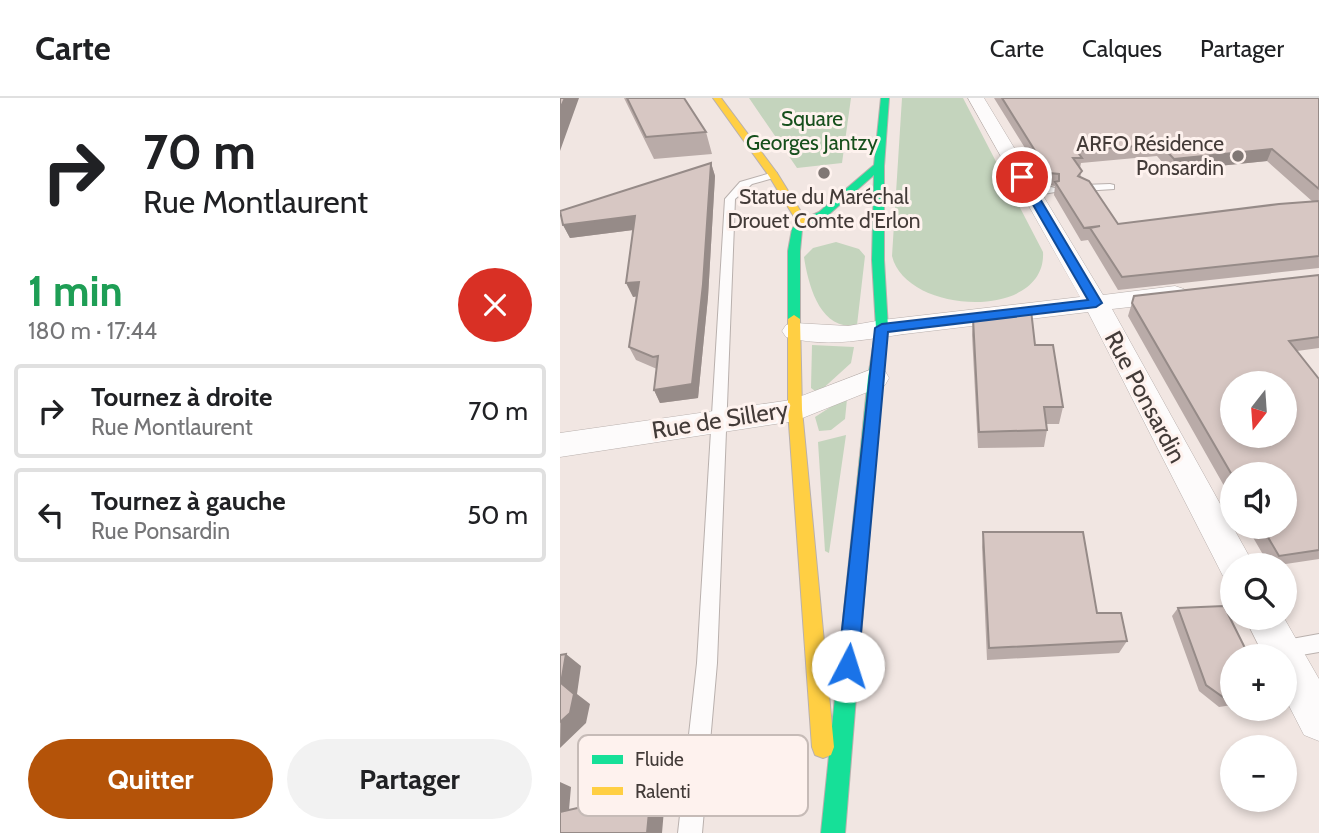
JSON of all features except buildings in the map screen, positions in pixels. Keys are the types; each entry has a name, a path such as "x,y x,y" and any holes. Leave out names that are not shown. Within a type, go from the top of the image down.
{"main road":[{"path":"717,98 774,174 803,223"},
{"path":"831,833 882,328 878,260 879,166 885,98"},
{"path":"831,833 795,410 794,251 797,229 803,223 828,217 879,166"},
{"path":"864,237 878,260"}],"street":[{"name":"Rue Ponsardin","path":"976,98 1041,192 1096,303 1230,553"},
{"path":"795,331 848,335 882,328 1198,291"},
{"name":"Rue de Sillery","path":"560,445 795,410 875,378"},
{"path":"1288,637 1319,720"}],"lane":[{"path":"700,735 707,663 730,199 736,188 748,181 774,174"},
{"path":"1083,188 1110,187"}],"green space":[{"name":"Square Georges Jantzy","path":"749,98 851,98 842,163 797,168"},
{"path":"902,98 963,98 1043,252 1038,274 1023,290 1001,299 974,302 947,299 922,290 903,276 892,256"},
{"path":"836,242 859,249 865,256 857,325 844,325 825,314 809,280 804,257 813,248"},
{"path":"812,345 854,347 851,363 818,393 811,388"},
{"path":"847,399 845,419 831,430 819,431 815,417"},
{"path":"846,435 829,553 825,551 818,442"}],"traffic: fast":[{"path":"833,833 875,378 882,328 878,260 879,166 885,98"},
{"path":"794,319 794,251 797,229 803,223 823,214 879,166"}],"traffic: slow":[{"path":"717,98 774,175 803,223"},
{"path":"794,319 795,410 823,747"}],"place":[{"name":"ARFO Résidence Ponsardin","path":"1238,156"},
{"name":"Statue du Maréchal Drouet Comte d'Erlon","path":"824,173"}],"route":[{"path":"848,666 882,328 1096,303 1022,177"}]}
